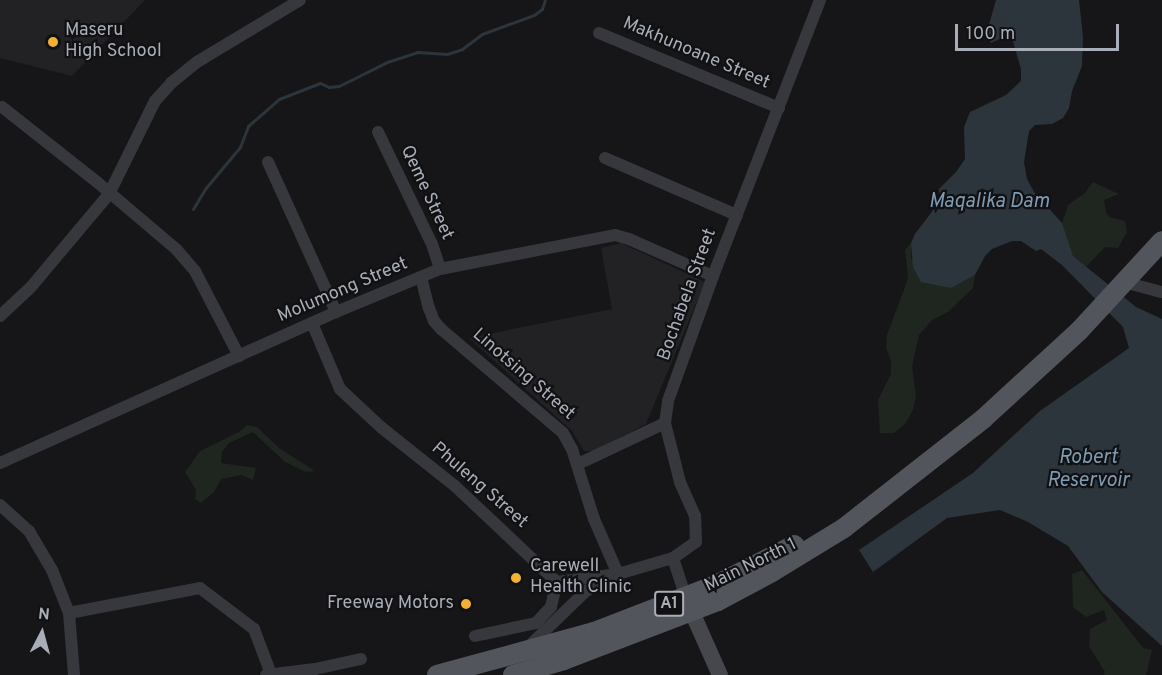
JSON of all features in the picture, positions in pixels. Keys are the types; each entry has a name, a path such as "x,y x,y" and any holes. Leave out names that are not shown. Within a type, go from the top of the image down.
{"main road":[{"name":"Main North 1","path":"437,675 594,633 689,604 718,601 782,566 844,528 983,419 1095,313 1162,241"},
{"name":"Main North 1","path":"513,675 564,660 689,604"},
{"path":"689,604 720,675"}],"street":[{"path":"0,316 31,287 109,194 154,101 171,83 197,62 300,0"},
{"name":"Bochabela Street","path":"673,558 696,542 695,516 680,482 665,423 668,401 713,276 820,0"},
{"name":"Makhunoane Street","path":"599,33 779,108"},
{"path":"2,107 154,229 195,271 239,356"},
{"name":"Qeme Street","path":"378,132 432,243 440,269"},
{"path":"605,158 737,215"},
{"path":"268,162 336,312"},
{"name":"Molumong Street","path":"0,463 336,312 440,269 615,235 629,238 713,276"},
{"name":"Linotsing Street","path":"421,277 434,321 563,433 578,464 594,519 618,574"},
{"path":"1123,284 1162,292"},
{"name":"Phuleng Street","path":"312,323 340,389 382,428 454,486 557,582"},
{"path":"578,464 665,423"},
{"path":"0,505 29,531 39,544 69,613 74,675"},
{"path":"475,636 536,623 551,607 557,582 618,574 673,558 689,604"},
{"path":"524,651 586,591 618,574"},
{"path":"69,613 200,588 254,629 272,674"},
{"path":"267,675 315,669 361,659"}],"shaded area":[{"name":"Maseru High School","path":"0,0 145,0 72,76 0,58"},
{"path":"1093,182 1119,194 1104,200 1106,212 1109,217 1125,221 1127,232 1118,248 1105,247 1086,267 1070,253 1062,223 1068,205 1085,193"},
{"path":"621,243 705,282 646,424 593,451 584,451 572,431 469,338 612,309 601,248"},
{"path":"911,243 911,258 950,288 975,275 973,288 948,312 932,320 919,335 912,366 916,396 913,410 905,424 894,433 880,433 878,400 891,374 891,361 886,347 887,335 908,277 905,250"},
{"path":"247,425 257,427 279,448 315,471 306,472 285,462 253,432 229,443 222,452 221,463 256,468 253,480 241,475 221,479 214,492 201,503 195,499 196,490 185,472 200,451 239,432"},
{"path":"1082,570 1143,648 1152,650 1146,675 1104,675 1105,672 1089,646 1090,629 1107,620 1104,610 1086,617 1073,607 1072,574"}],"water":[{"path":"996,0 1079,0 1083,37 1082,66 1072,91 1069,108 1063,118 1052,124 1035,125 1029,131 1024,162 1027,179 1034,192 1062,223 1073,256 1136,307 1162,319 1162,646 1102,592 1068,546 1028,522 1000,510 947,518 873,572 859,550 973,473 1040,411 1129,348 1123,327 1062,265 1041,249 1036,251 1021,241 1012,241 992,249 985,256 975,275 951,288 921,282 913,267 911,243 915,234 940,201 939,189 965,159 964,127 970,112 1006,95 1021,81 1021,69 1012,38 1006,36 991,43 986,35"}],"waterway":[{"path":"193,209 205,189 240,147 248,126 279,99 320,83 329,87 339,86 387,62 417,52 447,54 462,49 482,34 534,15 542,9 545,0"}],"place":[{"name":"Maseru High School","path":"53,42"},
{"name":"Carewell Health Clinic","path":"516,578"},
{"name":"Freeway Motors","path":"466,604"}],"water label":[{"name":"Maqalika Dam","path":"989,202"},
{"name":"Robert Reservoir","path":"1088,470"}]}
